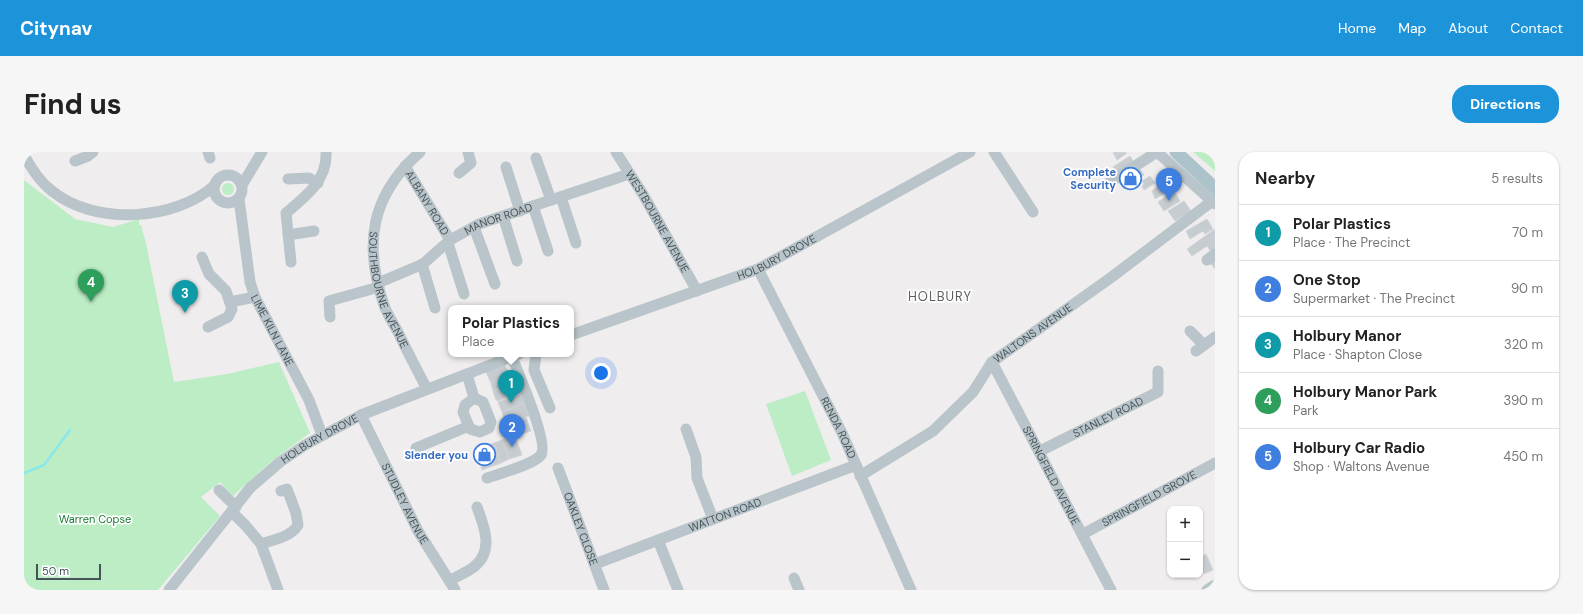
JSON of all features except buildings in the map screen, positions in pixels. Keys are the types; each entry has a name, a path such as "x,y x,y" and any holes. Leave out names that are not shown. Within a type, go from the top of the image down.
{"main road":[{"path":"1176,152 1215,188"}],"street":[{"path":"75,161 88,156 93,152"},
{"path":"239,181 250,171 262,152"},
{"path":"291,262 286,214 315,188 323,173 326,152"},
{"name":"SOUTHBOURNE AVENUE","path":"420,152 394,179 383,200 376,221 373,244 373,262 384,306 427,389"},
{"path":"459,173 471,163 468,152"},
{"name":"WESTBOURNE AVENUE","path":"616,152 644,196 697,291"},
{"name":"HOLBURY DROVE","path":"574,334 758,269 970,152"},
{"path":"994,152 1033,212"},
{"path":"1110,182 1157,152 1214,202"},
{"path":"24,155 33,170 52,191 70,202 90,211 118,215 152,213 195,200 222,201 239,199 242,192 239,181"},
{"path":"536,158 576,243"},
{"name":"ALBANY ROAD","path":"405,166 449,242 464,294"},
{"path":"506,167 520,210"},
{"name":"MANOR ROAD","path":"330,317 329,301 378,285 422,264 449,242 474,227 520,210 629,174"},
{"path":"195,200 224,176 239,181"},
{"path":"288,179 309,178 318,183"},
{"path":"215,185 214,192 241,220"},
{"name":"LIME KILN LANE","path":"239,199 250,282 255,297 308,400 322,435"},
{"name":"WALTONS AVENUE","path":"860,476 933,431 973,392 992,362 1214,202"},
{"path":"533,206 548,251"},
{"path":"503,216 518,261"},
{"path":"474,227 495,284"},
{"path":"288,235 314,231"},
{"path":"202,257 209,274 226,291 232,309 228,318 208,327"},
{"path":"422,264 435,308"},
{"name":"RENDA ROAD","path":"758,269 842,433 910,590"},
{"path":"230,302 255,297"},
{"path":"1190,331 1200,348 1215,337"},
{"name":"HOLBURY DROVE","path":"169,590 250,488 280,462 322,435 361,415 510,357"},
{"path":"487,478 532,461 541,454 543,450 540,432 516,357"},
{"path":"536,357 534,370 550,408"},
{"name":"SPRINGFIELD AVENUE","path":"992,362 1040,451 1111,590"},
{"name":"STANLEY ROAD","path":"1040,451 1158,392 1158,372"},
{"path":"467,374 474,398 483,402 491,422 489,428 480,432 470,429 463,412 465,405 474,398"},
{"name":"STUDLEY AVENUE","path":"361,415 418,531 453,585"},
{"path":"416,448 469,426"},
{"path":"686,429 696,457 697,478 713,519"},
{"name":"SPRINGFIELD GROVE","path":"1083,534 1215,463"},
{"name":"WATTON ROAD","path":"595,564 856,465"},
{"name":"OAKLEY CLOSE","path":"558,468 604,590"},
{"path":"261,544 295,530 298,525 294,505 287,489 281,491"},
{"path":"219,490 261,544 278,590"},
{"path":"453,585 476,565 486,546 485,530 477,507"},
{"path":"658,540 678,590"},
{"path":"794,578 799,590"},
{"path":"1208,590 1215,585"}],"green space":[{"path":"1193,152 1215,152 1215,171"},
{"name":"Warren Copse","path":"24,180 75,219 113,227 139,219 139,225 141,225 146,243 174,382 227,374 279,362 310,433 273,460 233,496 220,482 201,497 220,516 158,590 24,590"},
{"path":"226,183 230,183 234,189 230,195 226,195 222,191 222,187"},
{"path":"805,391 831,460 792,476 766,404"}],"waterway":[{"path":"24,473 44,465 70,430"}],"place":[{"name":"Complete Security","path":"1131,178"},
{"name":"Holbury Car Radio","path":"1169,201"},
{"name":"Holbury Manor Park","path":"91,302"},
{"name":"Holbury Manor","path":"185,313"},
{"name":"Polar Plastics","path":"511,403"},
{"name":"One Stop","path":"512,447"},
{"name":"Slender you","path":"484,455"}],"district":[{"name":"HOLBURY","path":"940,296"}]}
